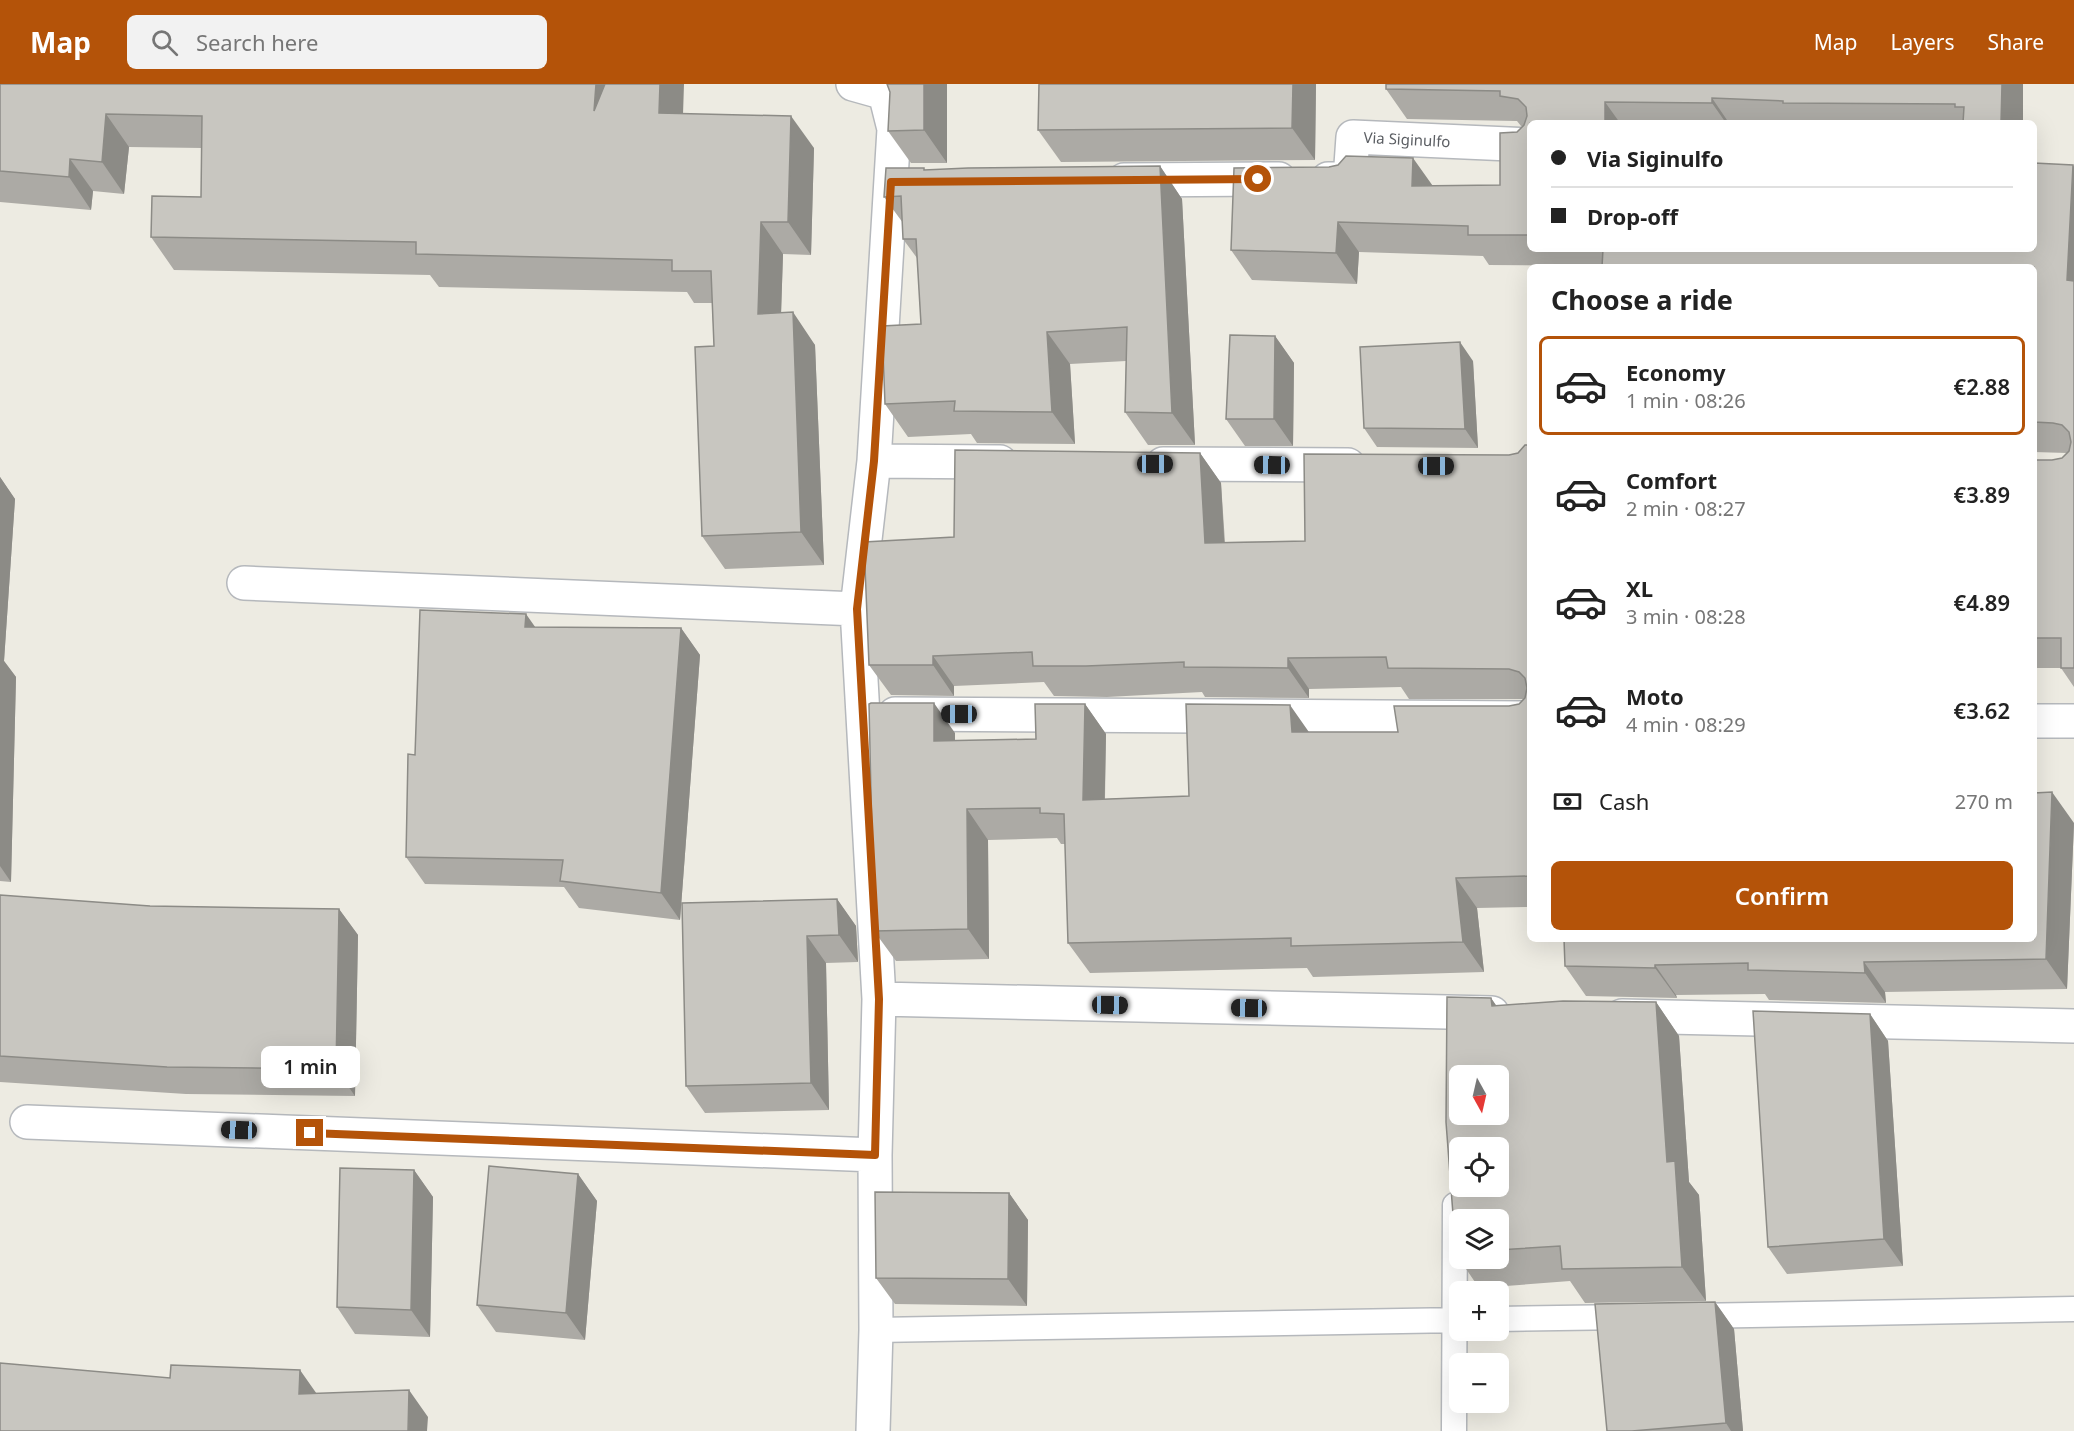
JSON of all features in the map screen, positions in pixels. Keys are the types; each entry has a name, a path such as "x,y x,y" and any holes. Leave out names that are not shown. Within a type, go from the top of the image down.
{"street":[{"path":"853,84 885,93 903,182 857,609 879,999 875,1155 876,1330 873,1431"},
{"name":"Via Siginulfo","path":"1091,180 1350,179 1353,137 1527,145"},
{"path":"874,461 1029,463"},
{"path":"1136,464 1375,466"},
{"path":"244,584 857,609"},
{"path":"864,714 1527,718"},
{"path":"2037,721 2074,721"},
{"path":"879,999 1456,1024 1516,1014"},
{"path":"1587,1016 2074,1026"},
{"path":"27,1122 875,1155"}],"lane":[{"path":"1455,1197 1456,1281"},
{"path":"1509,1319 2074,1310"},
{"path":"876,1330 1449,1320"},
{"path":"1454,1431 1456,1341"}],"building":[{"path":"0,84 596,84 594,111 605,84 660,84 659,113 791,116 788,222 761,222 758,314 793,312 801,532 702,536 695,347 714,346 711,271 672,271 672,260 416,254 416,242 151,237 152,196 201,197 202,116 106,114 102,162 70,159 69,177 0,171"},
{"path":"887,84 924,84 924,130 888,131 890,92"},
{"path":"1039,84 1293,84 1292,128 1038,130"},
{"path":"1386,84 2002,84 2001,120 1963,120 1964,107 1955,107 1955,104 1783,103 1783,101 1712,98 1712,103 1605,102 1605,120 1527,120 1527,235 1468,235 1468,226 1338,222 1336,253 1231,250 1234,168 1329,167 1338,165 1346,156 1413,158 1412,186 1500,185 1500,133 1517,132 1524,125 1527,116 1526,107 1518,99 1500,96 1500,91 1386,89"},
{"path":"2037,163 2073,165 2067,280 2074,281 2074,668 2061,668 2061,638 2037,638 2037,460 2062,458 2069,451 2071,442 2069,432 2062,425 2037,422 2037,264 1602,264 1603,252 2037,252"},
{"path":"1160,166 1172,413 1125,412 1127,327 1047,332 1052,412 954,411 955,401 885,404 882,326 921,324 916,239 903,239 901,196 884,197 886,168 924,168 924,170"},
{"path":"1230,335 1275,336 1274,419 1226,419"},
{"path":"1460,342 1465,429 1364,428 1360,347"},
{"path":"1527,445 1527,688 1525,678 1519,672 1509,669 1388,668 1386,657 1288,658 1288,668 1184,667 1184,662 1033,666 1032,652 933,656 933,665 869,665 864,542 954,537 955,450 1200,453 1205,543 1305,541 1304,454 1509,455 1518,453"},
{"path":"420,610 526,614 525,627 681,628 661,893 560,881 563,860 406,857 408,754 415,755"},
{"path":"1527,688 1527,876 1456,878 1463,942 1291,946 1291,938 1068,943 1064,814 1040,813 1040,808 967,809 968,929 874,931 869,704 871,703 934,703 934,741 1036,739 1035,704 1085,704 1083,800 1189,796 1186,704 1290,705 1292,732 1398,732 1394,706 1509,706 1519,704 1525,698"},
{"path":"2052,792 2046,959 1864,962 1865,973 1748,970 1748,963 1655,965 1655,968 1565,966 1564,942 2037,942 2037,793"},
{"path":"0,895 150,906 339,909 336,1069 167,1067 0,1056"},
{"path":"837,899 839,935 807,936 811,1083 686,1086 682,903"},
{"path":"1447,997 1491,998 1492,1006 1563,1001 1656,1002 1667,1162 1675,1161 1682,1267 1562,1269 1560,1246 1509,1249 1509,1209 1453,1209 1452,1197 1509,1197 1509,1137 1449,1137 1449,1162 1446,1122"},
{"path":"1753,1011 1870,1014 1884,1239 1768,1247"},
{"path":"489,1166 578,1174 566,1313 477,1305"},
{"path":"340,1168 414,1170 411,1310 337,1307"},
{"path":"875,1192 1009,1193 1008,1279 876,1278"},
{"path":"1715,1302 1726,1423 1607,1431 1595,1304"},
{"path":"0,1363 170,1378 171,1365 300,1370 299,1394 409,1390 408,1431 0,1431"}],"route":[{"path":"310,1133 875,1155 879,999 857,609 874,461 891,182 1258,179"}]}
